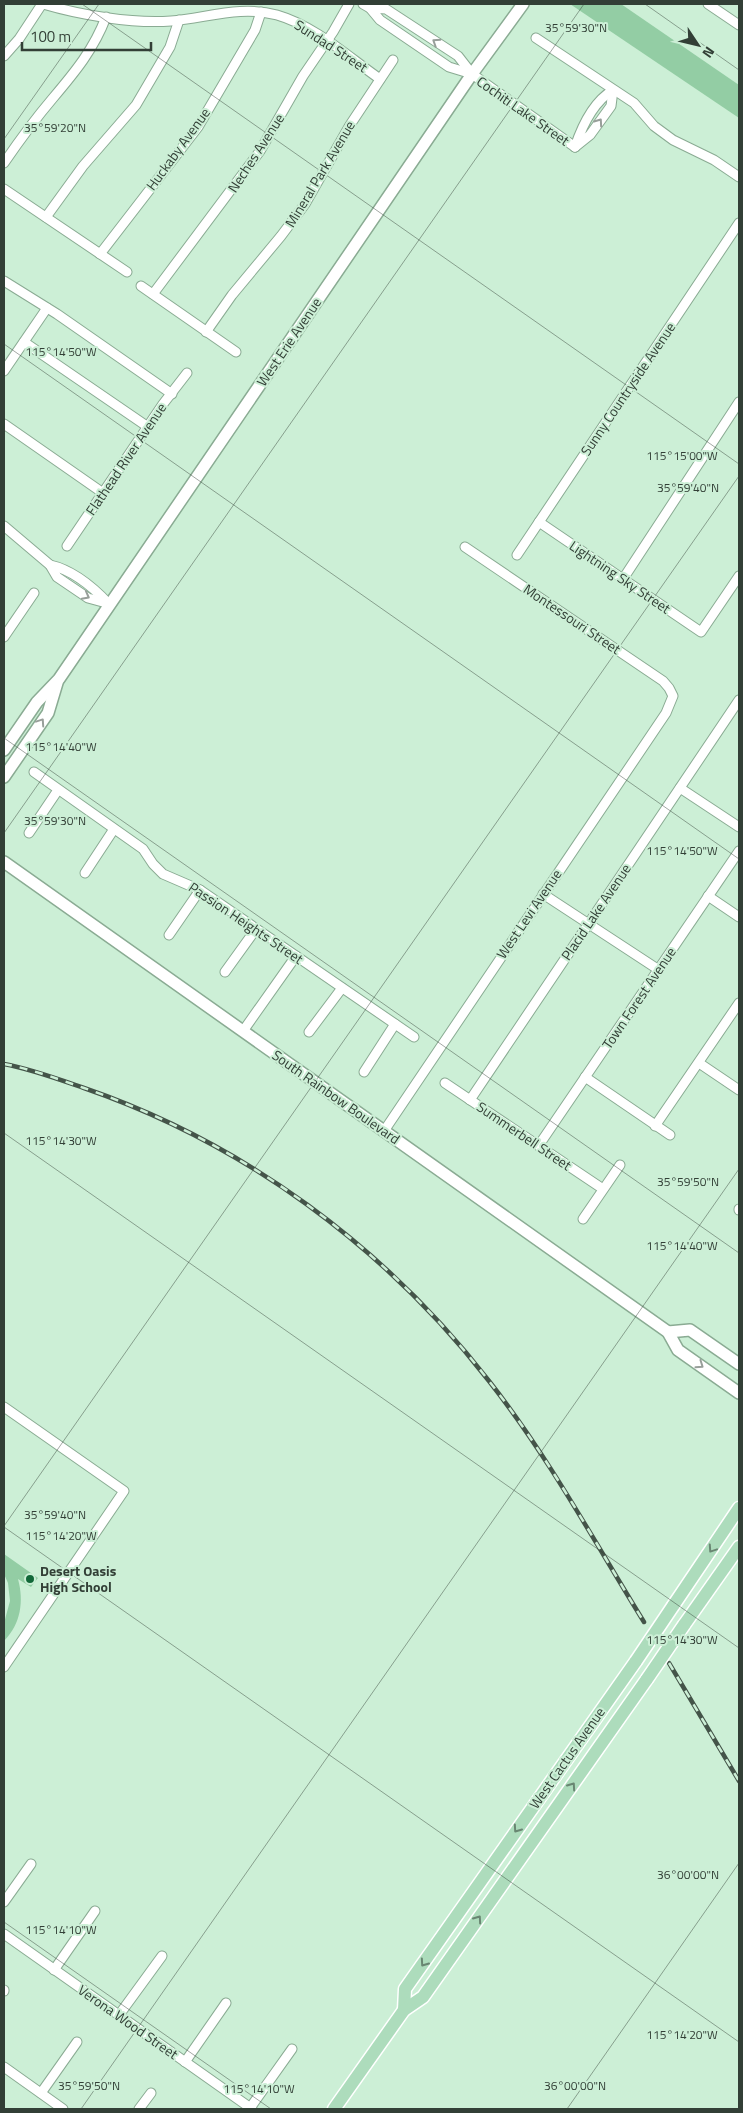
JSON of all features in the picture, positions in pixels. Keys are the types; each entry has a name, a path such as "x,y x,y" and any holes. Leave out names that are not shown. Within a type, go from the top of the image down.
{"main road":[{"name":"West Cactus Avenue","path":"404,2010 405,1989 636,1661 739,1508"},
{"name":"West Cactus Avenue","path":"334,2109 404,2010 423,1997 739,1547"}],"street":[{"name":"Sundad Street","path":"42,4 83,14 153,21 179,20 232,11 260,12 304,26 380,79"},
{"path":"4,56 42,4"},
{"name":"Neches Avenue","path":"153,294 174,263 249,168 303,76 349,4"},
{"path":"708,4 739,25"},
{"name":"West Erie Avenue","path":"4,750 37,702 59,678 520,5"},
{"name":"Cochiti Lake Street","path":"366,6 380,20 449,67 472,74"},
{"name":"Cochiti Lake Street","path":"366,6 386,9 458,56 472,74 575,147 582,128 603,96 613,90"},
{"name":"Huckaby Avenue","path":"100,254 198,127 255,30 260,12"},
{"path":"4,163 52,99 79,68 99,35 106,17"},
{"path":"46,217 83,166 136,105 170,47 179,20"},
{"path":"536,38 634,103 654,126 673,140 714,160 739,177"},
{"name":"Mineral Park Avenue","path":"206,332 232,296 306,204 350,125 393,60"},
{"path":"4,189 127,272"},
{"name":"Sunny Countryside Avenue","path":"517,555 739,223"},
{"path":"5,286 47,308 172,394"},
{"path":"140,286 236,352"},
{"path":"4,371 47,308"},
{"path":"24,342 148,427"},
{"name":"Flathead River Avenue","path":"67,546 187,373"},
{"path":"623,578 739,402"},
{"path":"4,424 103,493"},
{"name":"Lightning Sky Street","path":"539,522 701,632 739,576"},
{"path":"4,526 50,565 63,568 94,588 110,604"},
{"name":"Montessouri Street","path":"465,547 663,681 669,688 672,696"},
{"path":"4,634 34,592"},
{"name":"West Erie Avenue","path":"4,777 48,713 59,678"},
{"name":"West Levi Avenue","path":"384,1131 666,713 672,696"},
{"name":"Placid Lake Avenue","path":"470,1100 739,700"},
{"name":"Passion Heights Street","path":"34,772 143,849 153,864 163,874 200,890 414,1037"},
{"path":"680,788 739,827"},
{"path":"29,833 58,790"},
{"path":"85,873 114,828"},
{"name":"Town Forest Avenue","path":"539,1145 739,851"},
{"name":"South Rainbow Boulevard","path":"4,862 668,1332 678,1350 739,1393"},
{"path":"170,935 200,890"},
{"path":"543,894 659,970"},
{"path":"708,896 739,918"},
{"path":"226,972 256,928"},
{"path":"243,1031 296,956"},
{"path":"309,1032 342,988"},
{"path":"655,1126 739,1002"},
{"path":"364,1072 395,1024"},
{"path":"699,1063 739,1090"},
{"path":"585,1077 670,1136"},
{"name":"Summerbell Street","path":"445,1083 603,1189"},
{"path":"583,1219 620,1165"},
{"path":"668,1332 690,1330 739,1364"},
{"path":"4,1407 124,1491 4,1667"},
{"path":"4,1902 31,1864"},
{"path":"54,1970 95,1911"},
{"name":"Verona Wood Street","path":"4,1934 251,2109"},
{"path":"119,2015 162,1956"},
{"path":"185,2062 226,2003"},
{"path":"41,2093 77,2042"},
{"path":"251,2109 292,2049"},
{"path":"4,2067 63,2109"},
{"path":"139,2109 151,2093"}],"green space":[{"path":"570,4 621,4 739,85 739,118"},
{"path":"4,1554 38,1578 31,1587 18,1579 21,1596 20,1612 14,1627 4,1641 4,1623 10,1601 8,1583 4,1574"}],"railway":[{"path":"4,1064 34,1071 84,1088 143,1111 200,1138 255,1170 308,1205 357,1244 404,1286 448,1332 489,1381 551,1469 644,1622"},
{"path":"669,1663 739,1781"}],"place":[{"name":"Desert Oasis High School","path":"30,1579"}]}
